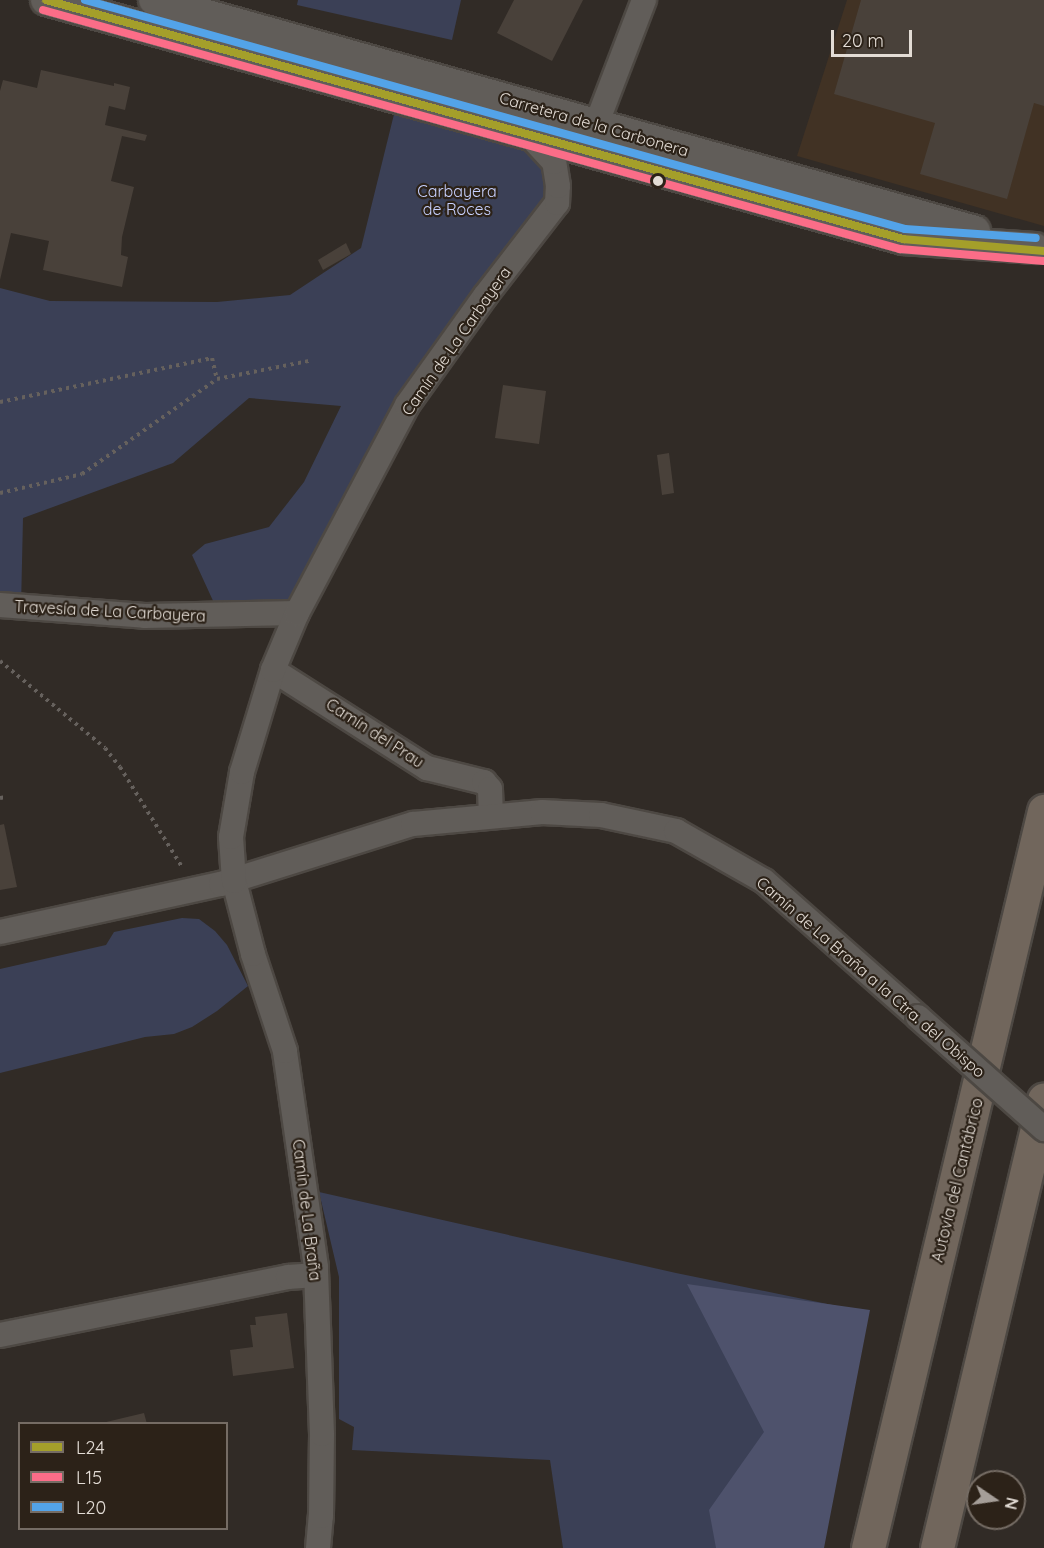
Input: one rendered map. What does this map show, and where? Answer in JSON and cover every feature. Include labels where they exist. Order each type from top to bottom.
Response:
[{"type":"highway","name":"Autovía del Cantábrico","points":[[868,1548],[1044,811]]},
{"type":"highway","points":[[937,1548],[1044,1100]]},
{"type":"street","name":"Carretera de la Carbonera","points":[[46,0],[903,239],[1040,250]]},
{"type":"street","name":"Carretera de la Carbonera","points":[[154,0],[1040,250]]},
{"type":"street","points":[[596,125],[645,0]]},
{"type":"street","name":"Camín de La Carbayera","points":[[273,670],[297,613],[407,405],[485,296],[557,202],[554,162],[529,135]]},
{"type":"street","name":"Travesía de La Carbayera","points":[[0,605],[145,616],[297,613]]},
{"type":"street","name":"Camín del Prau","points":[[273,670],[337,708],[427,768],[484,782],[490,789],[491,816]]},
{"type":"street","name":"Camín de La Braña","points":[[273,670],[242,772],[231,837],[234,881],[253,954],[285,1051],[316,1275],[322,1434],[321,1516],[318,1548]]},
{"type":"street","name":"Camín de La Braña a la Ctra. del Obispo","points":[[0,932],[234,881],[413,824],[542,812],[601,815],[676,831],[764,881],[1044,1129]]},
{"type":"street","points":[[0,1335],[288,1276],[316,1275]]},
{"type":"path","points":[[0,402],[212,358],[217,379]]},
{"type":"path","points":[[0,494],[82,474],[217,379],[309,361]]},
{"type":"path","points":[[0,661],[105,748],[120,767],[183,872]]},
{"type":"path","points":[[0,798],[6,797]]},
{"type":"shaded area","points":[[847,0],[1044,0],[1044,226],[797,156]]},
{"type":"shaded area","points":[[687,1284],[870,1310],[824,1548],[716,1548],[709,1510],[764,1432]]},
{"type":"green space","points":[[298,0],[461,0],[452,40],[297,5]]},
{"type":"green space","name":"Carbayera de Roces","points":[[398,98],[529,135],[558,186],[485,296],[297,613],[220,616],[192,555],[205,544],[269,527],[304,482],[341,406],[249,398],[173,463],[23,518],[21,607],[0,605],[0,288],[50,301],[217,302],[290,295],[361,248]]},
{"type":"green space","points":[[182,918],[199,919],[215,931],[227,945],[248,986],[217,1011],[192,1027],[174,1034],[145,1037],[0,1073],[0,969],[106,945],[114,932]]},
{"type":"green space","points":[[319,1192],[676,1273],[847,1308],[779,1548],[563,1548],[550,1460],[352,1450],[354,1427],[339,1419],[339,1277]]},
{"type":"building","points":[[514,0],[583,0],[552,61],[497,33]]},
{"type":"building","points":[[861,0],[1044,0],[1044,106],[1034,103],[1007,199],[920,174],[935,123],[834,94]]},
{"type":"building","points":[[41,70],[114,86],[114,83],[130,87],[125,110],[109,106],[105,125],[147,135],[145,141],[122,136],[111,181],[134,187],[122,237],[121,255],[128,257],[122,287],[43,270],[49,241],[11,233],[0,280],[0,91],[3,80],[37,88]]},
{"type":"building","points":[[346,243],[351,254],[323,270],[318,260]]},
{"type":"building","points":[[503,385],[546,391],[539,444],[495,438]]},
{"type":"building","points":[[669,453],[674,493],[662,495],[657,455]]},
{"type":"building","points":[[4,824],[17,887],[0,890],[0,825]]},
{"type":"building","points":[[287,1313],[294,1368],[233,1376],[230,1350],[253,1347],[250,1325],[256,1325],[255,1317]]},
{"type":"building","points":[[144,1413],[146,1422],[106,1422]]},
{"type":"transit line","name":"L24","points":[[46,0],[903,239],[1044,251]]},
{"type":"transit line","name":"L20","points":[[85,0],[905,229],[1036,238]]},
{"type":"transit line","name":"L15","points":[[43,10],[900,249],[1043,261]]}]
